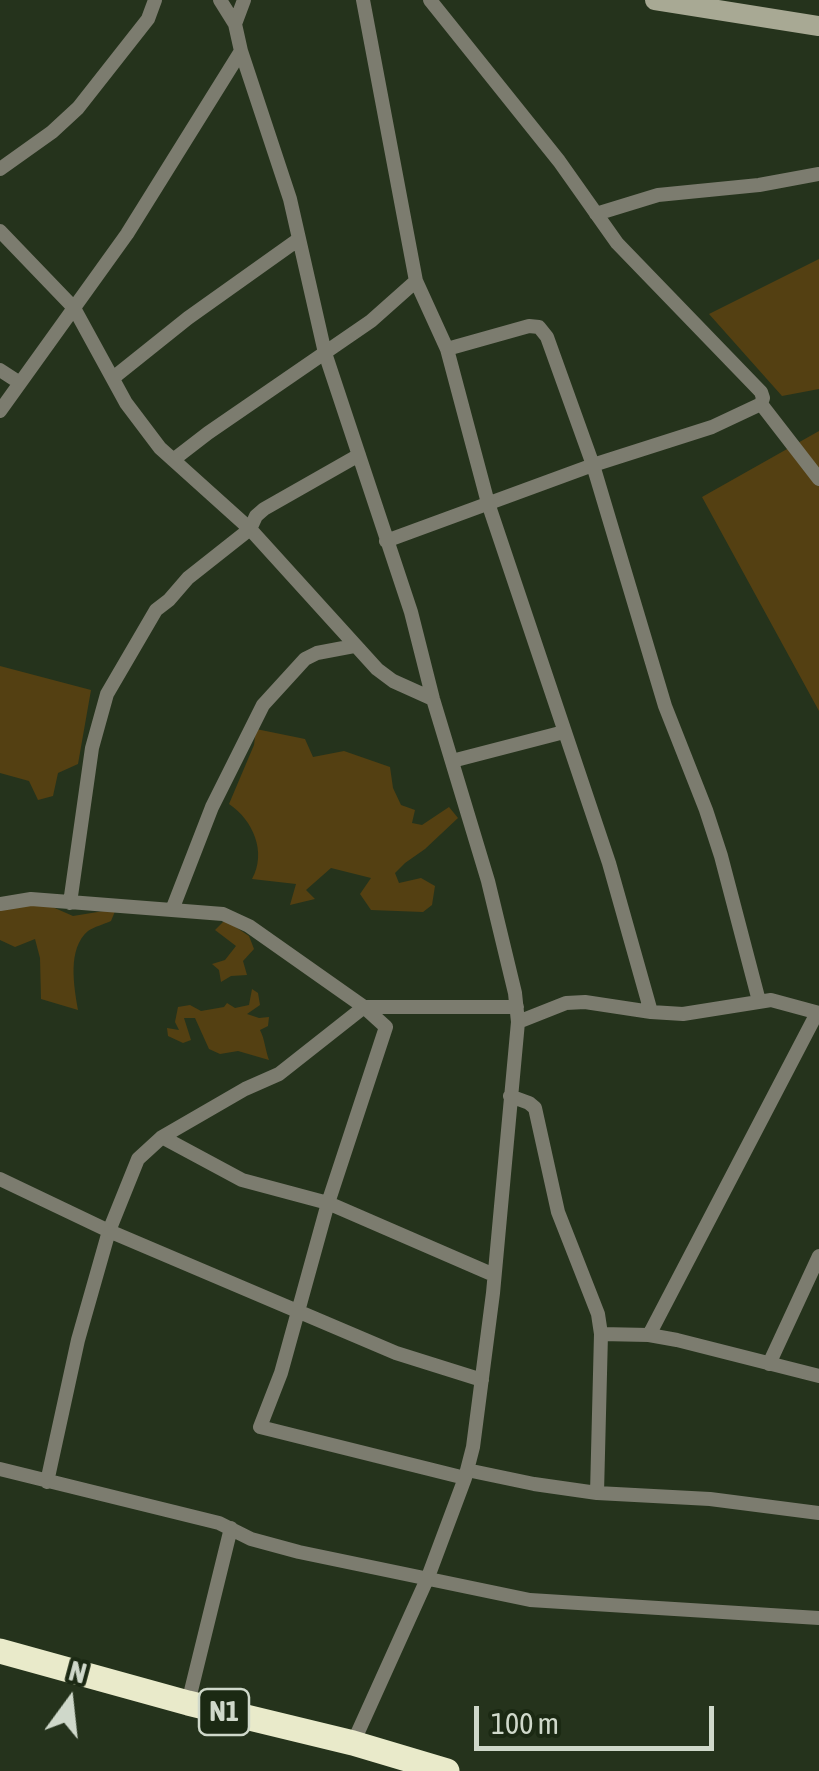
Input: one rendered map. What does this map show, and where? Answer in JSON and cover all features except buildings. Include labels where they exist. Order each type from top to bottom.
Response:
[{"type":"highway","name":"N1","points":[[0,1651],[447,1771]]},
{"type":"street","points":[[0,169],[78,108],[148,19],[155,0]]},
{"type":"street","points":[[220,0],[234,24],[290,198],[325,353],[411,612],[488,881],[518,1014],[474,1446],[428,1577],[353,1743]]},
{"type":"street","points":[[234,24],[244,0]]},
{"type":"street","points":[[363,0],[416,281],[447,349],[488,503],[609,864],[650,1012]]},
{"type":"street","points":[[386,541],[593,464],[712,427],[761,404],[763,398],[618,243],[560,161],[430,0]]},
{"type":"street","points":[[656,0],[819,26]]},
{"type":"street","points":[[0,411],[127,234],[241,51]]},
{"type":"street","points":[[596,214],[668,193],[760,185],[819,174]]},
{"type":"street","points":[[0,231],[74,308],[142,426],[173,460],[250,529],[377,669],[434,699]]},
{"type":"street","points":[[113,378],[188,318],[299,240]]},
{"type":"street","points":[[173,460],[370,321],[416,281]]},
{"type":"street","points":[[447,349],[530,326],[539,328],[547,337],[593,464],[664,706],[706,810],[759,1000]]},
{"type":"street","points":[[0,370],[20,383]]},
{"type":"street","points":[[761,404],[819,479]]},
{"type":"street","points":[[70,903],[92,748],[107,694],[156,610],[188,578],[250,529],[264,509],[359,455]]},
{"type":"street","points":[[172,910],[212,807],[263,704],[305,659],[354,646]]},
{"type":"street","points":[[452,761],[564,732]]},
{"type":"street","points":[[0,904],[31,899],[224,914],[249,926],[364,1007],[386,1027],[328,1204],[281,1373],[260,1427],[466,1474],[596,1492],[819,1513]]},
{"type":"street","points":[[47,1482],[78,1340],[109,1231],[138,1160],[162,1136],[278,1074],[364,1007],[518,1014],[584,1002],[683,1014],[759,1000],[787,1003],[818,1013],[649,1335]]},
{"type":"street","points":[[510,1096],[536,1108],[552,1192],[598,1314],[601,1334],[596,1492]]},
{"type":"street","points":[[162,1136],[242,1180],[328,1204],[494,1274]]},
{"type":"street","points":[[0,1178],[109,1231],[396,1354],[482,1380]]},
{"type":"street","points":[[769,1364],[819,1256]]},
{"type":"street","points":[[601,1334],[649,1335],[819,1376]]},
{"type":"street","points":[[0,1469],[232,1528],[251,1539],[299,1552],[546,1602],[819,1618]]},
{"type":"street","points":[[188,1703],[232,1528]]},
{"type":"shaded area","points":[[819,259],[819,389],[782,396],[709,314]]},
{"type":"shaded area","points":[[819,431],[819,711],[702,497]]},
{"type":"shaded area","points":[[0,666],[91,690],[78,764],[58,773],[53,796],[38,800],[29,781],[0,773]]},
{"type":"shaded area","points":[[256,729],[305,739],[313,757],[344,751],[390,767],[401,805],[415,810],[412,823],[422,825],[449,807],[458,818],[395,873],[399,883],[421,878],[435,886],[432,905],[423,912],[371,910],[360,894],[371,878],[331,868],[306,890],[315,899],[290,905],[296,884],[252,879],[258,858],[255,837],[245,819],[229,804],[254,745]]},
{"type":"shaded area","points":[[41,902],[73,916],[116,909],[111,921],[88,931],[77,948],[74,968],[78,1010],[41,999],[40,958],[35,939],[15,947],[0,940],[0,910]]},
{"type":"shaded area","points":[[225,920],[249,936],[254,949],[243,961],[247,975],[231,976],[221,982],[219,970],[212,964],[225,960],[236,946],[215,930]]},
{"type":"shaded area","points":[[252,989],[258,993],[260,1005],[247,1014],[269,1017],[268,1026],[260,1030],[269,1060],[238,1051],[220,1054],[209,1049],[195,1018],[184,1018],[191,1040],[183,1043],[168,1036],[167,1028],[179,1030],[175,1022],[178,1007],[190,1005],[201,1011],[227,1003],[235,1008],[249,1005]]}]
